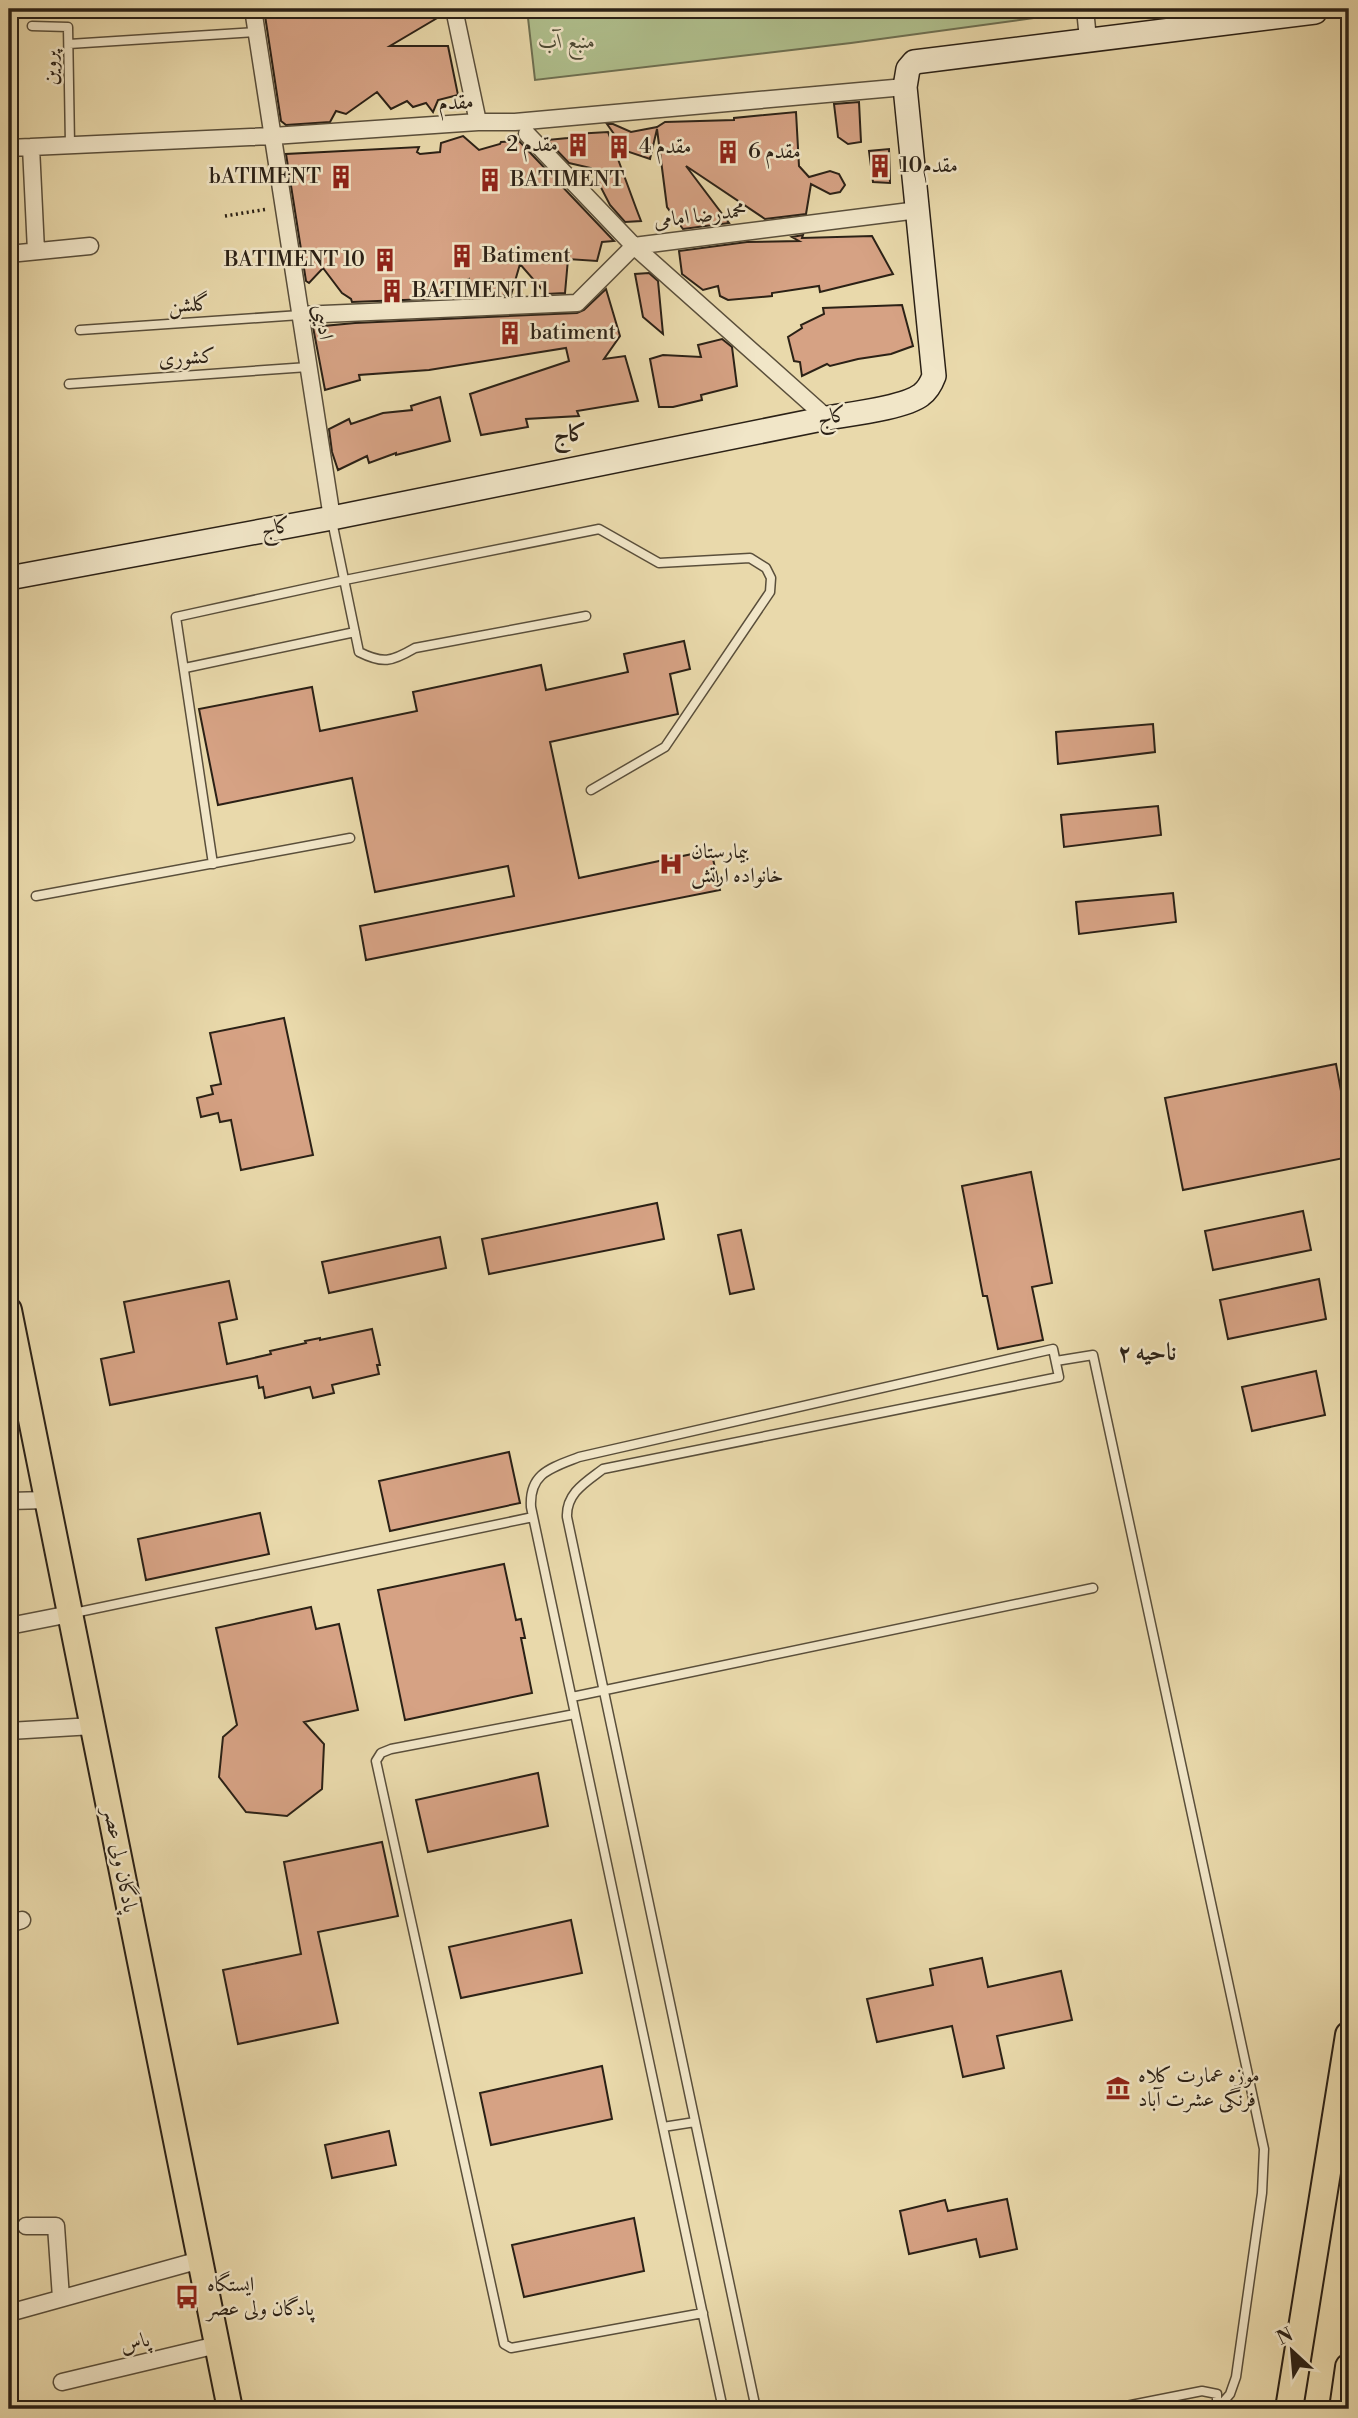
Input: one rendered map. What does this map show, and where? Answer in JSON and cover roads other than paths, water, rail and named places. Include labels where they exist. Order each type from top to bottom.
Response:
[{"type":"highway","points":[[1289,2409],[1349,2035]]},
{"type":"highway","points":[[1343,2409],[1349,2367]]},
{"type":"main road","points":[[905,87],[908,69],[914,62],[1088,38],[1315,12]]},
{"type":"main road","name":"کاج","points":[[9,578],[332,518],[906,402],[919,396],[929,387],[934,376],[905,87]]},
{"type":"main road","name":"پادگان ولی عصر","points":[[9,1310],[13,1348],[47,1500],[230,2409]]},
{"type":"street","name":"ادیبی","points":[[253,9],[332,518]]},
{"type":"street","points":[[454,9],[478,122]]},
{"type":"street","points":[[1085,9],[1088,38]]},
{"type":"street","name":"مقدم","points":[[9,148],[514,122],[905,87]]},
{"type":"street","points":[[527,134],[634,246],[827,418]]},
{"type":"street","points":[[31,147],[36,251]]},
{"type":"street","name":"محمدرضا امامی","points":[[300,315],[577,303],[634,246],[918,211]]},
{"type":"street","points":[[9,254],[90,246]]},
{"type":"street","points":[[9,1501],[47,1500]]},
{"type":"street","points":[[9,1626],[70,1614]]},
{"type":"street","points":[[9,1731],[93,1727]]},
{"type":"street","points":[[26,2226],[56,2226],[61,2298]]},
{"type":"street","points":[[9,2314],[200,2260]]},
{"type":"street","name":"پاس","points":[[62,2382],[217,2345]]},
{"type":"lane","name":"پروین","points":[[32,26],[68,27],[70,145]]},
{"type":"lane","points":[[69,44],[257,32]]},
{"type":"lane","name":"گلشن","points":[[80,330],[300,315]]},
{"type":"lane","name":"کشوری","points":[[69,384],[309,367]]},
{"type":"lane","points":[[332,518],[359,652],[377,661],[396,659],[415,648],[586,616]]},
{"type":"lane","points":[[213,864],[176,617],[599,528],[659,563],[750,558],[766,568],[771,578],[770,592],[664,747],[591,790]]},
{"type":"lane","points":[[185,668],[355,632]]},
{"type":"lane","points":[[36,897],[350,838]]},
{"type":"lane","points":[[723,2409],[530,1493],[539,1476],[554,1466],[579,1457],[1053,1349],[1059,1377],[603,1469],[573,1492],[566,1506],[756,2409]]},
{"type":"lane","points":[[1056,1361],[1093,1355],[1264,2149],[1262,2193],[1236,2376],[1230,2394],[1217,2409]]},
{"type":"lane","points":[[70,1614],[533,1517]]},
{"type":"lane","points":[[572,1697],[1093,1588]]},
{"type":"lane","points":[[575,1714],[391,1749],[381,1753],[376,1761],[504,2344],[510,2348],[703,2313]]},
{"type":"lane","points":[[663,2127],[695,2122]]},
{"type":"lane","points":[[1111,2409],[1202,2390],[1217,2394],[1217,2409]]},
{"type":"place","name":"مقدم 2","points":[[578,145]]},
{"type":"place","name":"4 مقدم","points":[[619,147]]},
{"type":"place","name":"6 مقدم","points":[[728,152]]},
{"type":"place","name":"10مقدم","points":[[880,166]]},
{"type":"place","name":"bATIMENT","points":[[341,177]]},
{"type":"place","name":"BATIMENT","points":[[490,180]]},
{"type":"place","name":"Batiment","points":[[462,256]]},
{"type":"place","name":"BATIMENT 10","points":[[385,260]]},
{"type":"place","name":"BATIMENT 11","points":[[392,291]]},
{"type":"place","name":"batiment","points":[[510,333]]},
{"type":"place","name":"بیمارستان خانواده ارتش","points":[[671,864]]},
{"type":"place","name":"موزه عمارت کلاه فرنگی عشرت آباد","points":[[1118,2088]]},
{"type":"place","name":"ایستگاه پادگان ولی عصر","points":[[187,2297]]},
{"type":"district","name":"کاج","points":[[570,434]]},
{"type":"district","name":"ناحیه ۲","points":[[1147,1353]]},
{"type":"park label","name":"منبع آب","points":[[567,42]]}]
